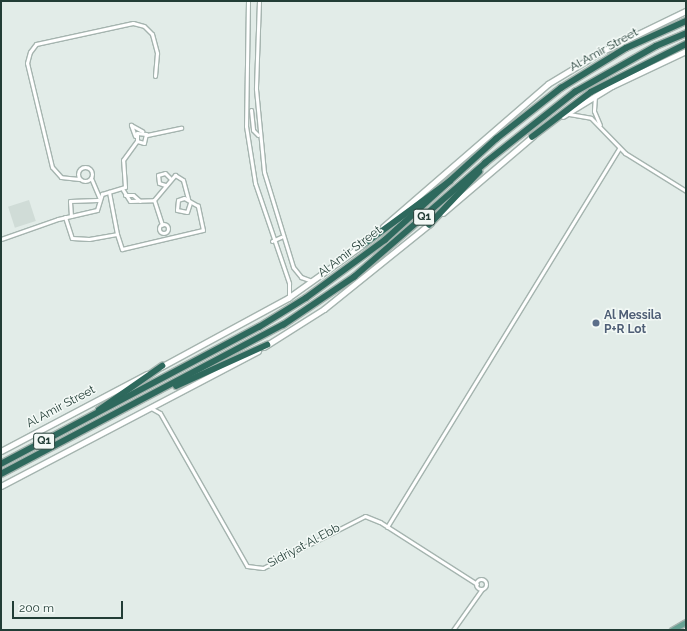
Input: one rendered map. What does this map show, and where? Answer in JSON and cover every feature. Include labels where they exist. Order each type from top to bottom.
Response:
[{"type":"highway","name":"Al Amir Street","points":[[1,464],[260,327],[306,298],[385,240],[454,180],[496,139],[561,88],[626,48],[686,21]]},
{"type":"highway","name":"Al Amir Street","points":[[1,474],[283,325],[320,301],[386,251],[484,163],[575,92],[656,46],[686,33]]},
{"type":"highway","points":[[532,137],[591,92],[652,59],[686,44]]},
{"type":"highway","points":[[429,225],[484,163]]},
{"type":"highway","points":[[363,245],[438,187],[454,180]]},
{"type":"highway","points":[[155,393],[267,345]]},
{"type":"highway","points":[[87,419],[162,366]]},
{"type":"main road","name":"Al Amir Street","points":[[1,451],[288,298],[316,280],[363,245],[548,84],[601,52],[686,11]]},
{"type":"main road","points":[[1,486],[267,345],[324,309],[429,225],[532,137],[595,95],[686,51]]},
{"type":"main road","points":[[672,630],[686,622]]},
{"type":"street","points":[[248,1],[245,111],[255,183],[272,241],[289,283],[288,298]]},
{"type":"street","points":[[259,1],[256,109],[258,135],[281,237],[296,273],[305,280],[316,280]]},
{"type":"street","points":[[91,178],[86,182],[79,179],[61,177],[52,167],[27,63],[30,52],[36,44],[133,23],[144,26],[152,34],[157,53],[155,76]]},
{"type":"street","points":[[595,95],[594,111],[601,126],[620,148],[686,191]]},
{"type":"street","points":[[245,111],[256,109]]},
{"type":"street","points":[[251,110],[253,130],[258,135]]},
{"type":"street","points":[[566,115],[582,114],[601,126]]},
{"type":"street","points":[[109,192],[117,234],[122,249],[203,230],[199,207],[190,203],[180,175],[170,178],[154,200],[140,202],[128,200],[125,195],[123,190],[125,181],[121,166],[136,141],[131,125],[147,135]]},
{"type":"street","points":[[147,135],[181,128]]},
{"type":"street","points":[[135,136],[142,131]]},
{"type":"street","points":[[136,141],[144,143],[147,135]]},
{"type":"street","points":[[387,526],[620,148]]},
{"type":"street","points":[[1,239],[65,217],[97,210],[98,199],[91,178],[91,170],[84,167],[79,171],[79,179]]},
{"type":"street","points":[[165,185],[159,183],[158,176],[165,172],[170,178]]},
{"type":"street","points":[[71,216],[70,201],[98,199],[109,192],[123,190]]},
{"type":"street","points":[[125,195],[134,195],[140,202]]},
{"type":"street","points":[[188,199],[178,200],[177,210],[187,212],[190,203]]},
{"type":"street","points":[[154,200],[162,225]]},
{"type":"street","points":[[65,217],[72,238],[89,239],[117,234]]},
{"type":"street","points":[[272,241],[279,241],[281,237]]},
{"type":"street","points":[[149,408],[160,413],[161,401]]},
{"type":"street","name":"Sidriyat Al Ebb","points":[[160,413],[240,558],[252,568],[263,568],[359,517],[370,517],[471,578],[477,585]]},
{"type":"street","name":"Sidriyat Al Ebb","points":[[471,578],[479,580]]},
{"type":"street","points":[[454,630],[475,595],[486,583],[479,580],[475,595]]},
{"type":"street","points":[[477,585],[482,589]]},
{"type":"shaded area","points":[[29,200],[36,221],[15,228],[8,207]]},
{"type":"place","name":"Al Messila P+R Lot","points":[[596,323]]}]
